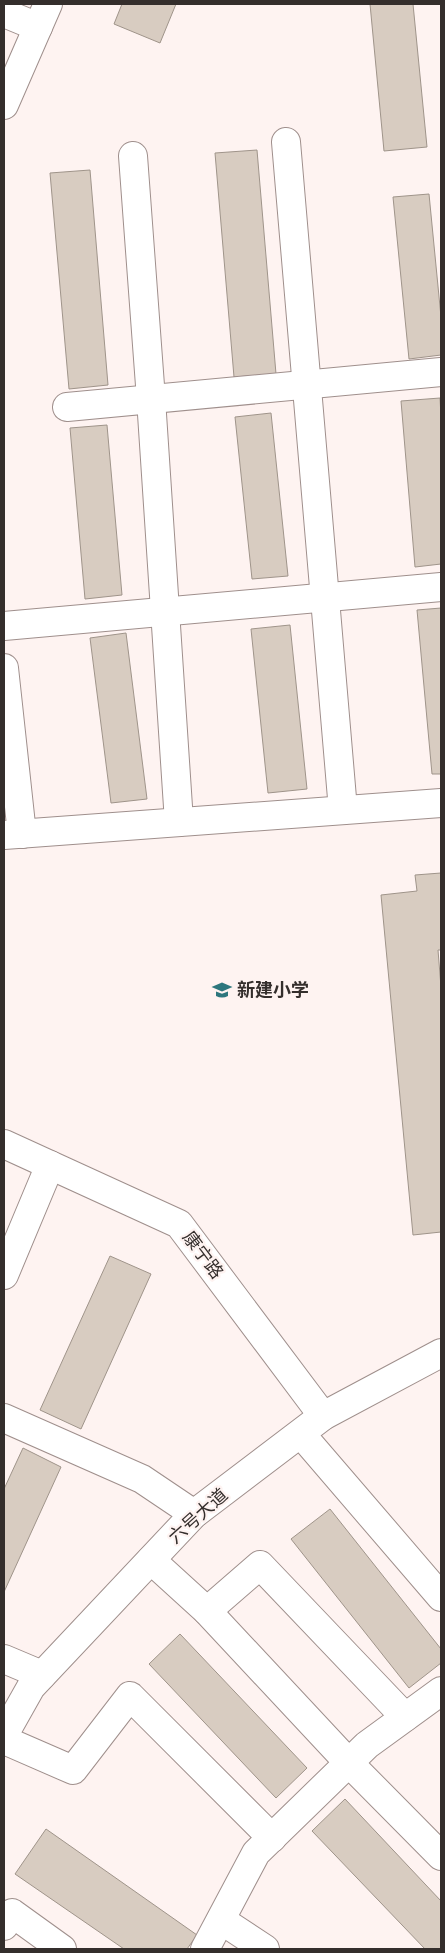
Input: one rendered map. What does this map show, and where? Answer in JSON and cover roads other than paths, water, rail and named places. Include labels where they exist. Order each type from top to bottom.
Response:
[{"type":"street","points":[[4,13],[43,15],[4,105]]},
{"type":"street","points":[[286,142],[343,810]]},
{"type":"street","points":[[133,156],[179,822]]},
{"type":"street","points":[[66,407],[441,372]]},
{"type":"street","points":[[4,626],[441,587]]},
{"type":"street","points":[[4,668],[13,834],[441,803]]},
{"type":"street","name":"康宁路","points":[[4,1144],[179,1224],[323,1416]]},
{"type":"street","points":[[4,1275],[50,1166]]},
{"type":"street","name":"六号大道","points":[[4,1735],[32,1687],[42,1675],[194,1514],[323,1416],[441,1353]]},
{"type":"street","points":[[4,1418],[142,1479],[194,1514]]},
{"type":"street","points":[[300,1434],[441,1597]]},
{"type":"street","points":[[151,1560],[207,1611],[349,1763],[441,1856]]},
{"type":"street","points":[[207,1611],[260,1565],[405,1717]]},
{"type":"street","points":[[4,1658],[42,1675]]},
{"type":"street","points":[[205,1949],[256,1853],[367,1745],[441,1691]]},
{"type":"street","points":[[4,1740],[73,1770],[130,1696],[272,1838]]},
{"type":"street","points":[[4,1926],[12,1914],[62,1949]]},
{"type":"street","points":[[221,1920],[265,1949]]},
{"type":"place","name":"新建小学","points":[[222,990]]}]
